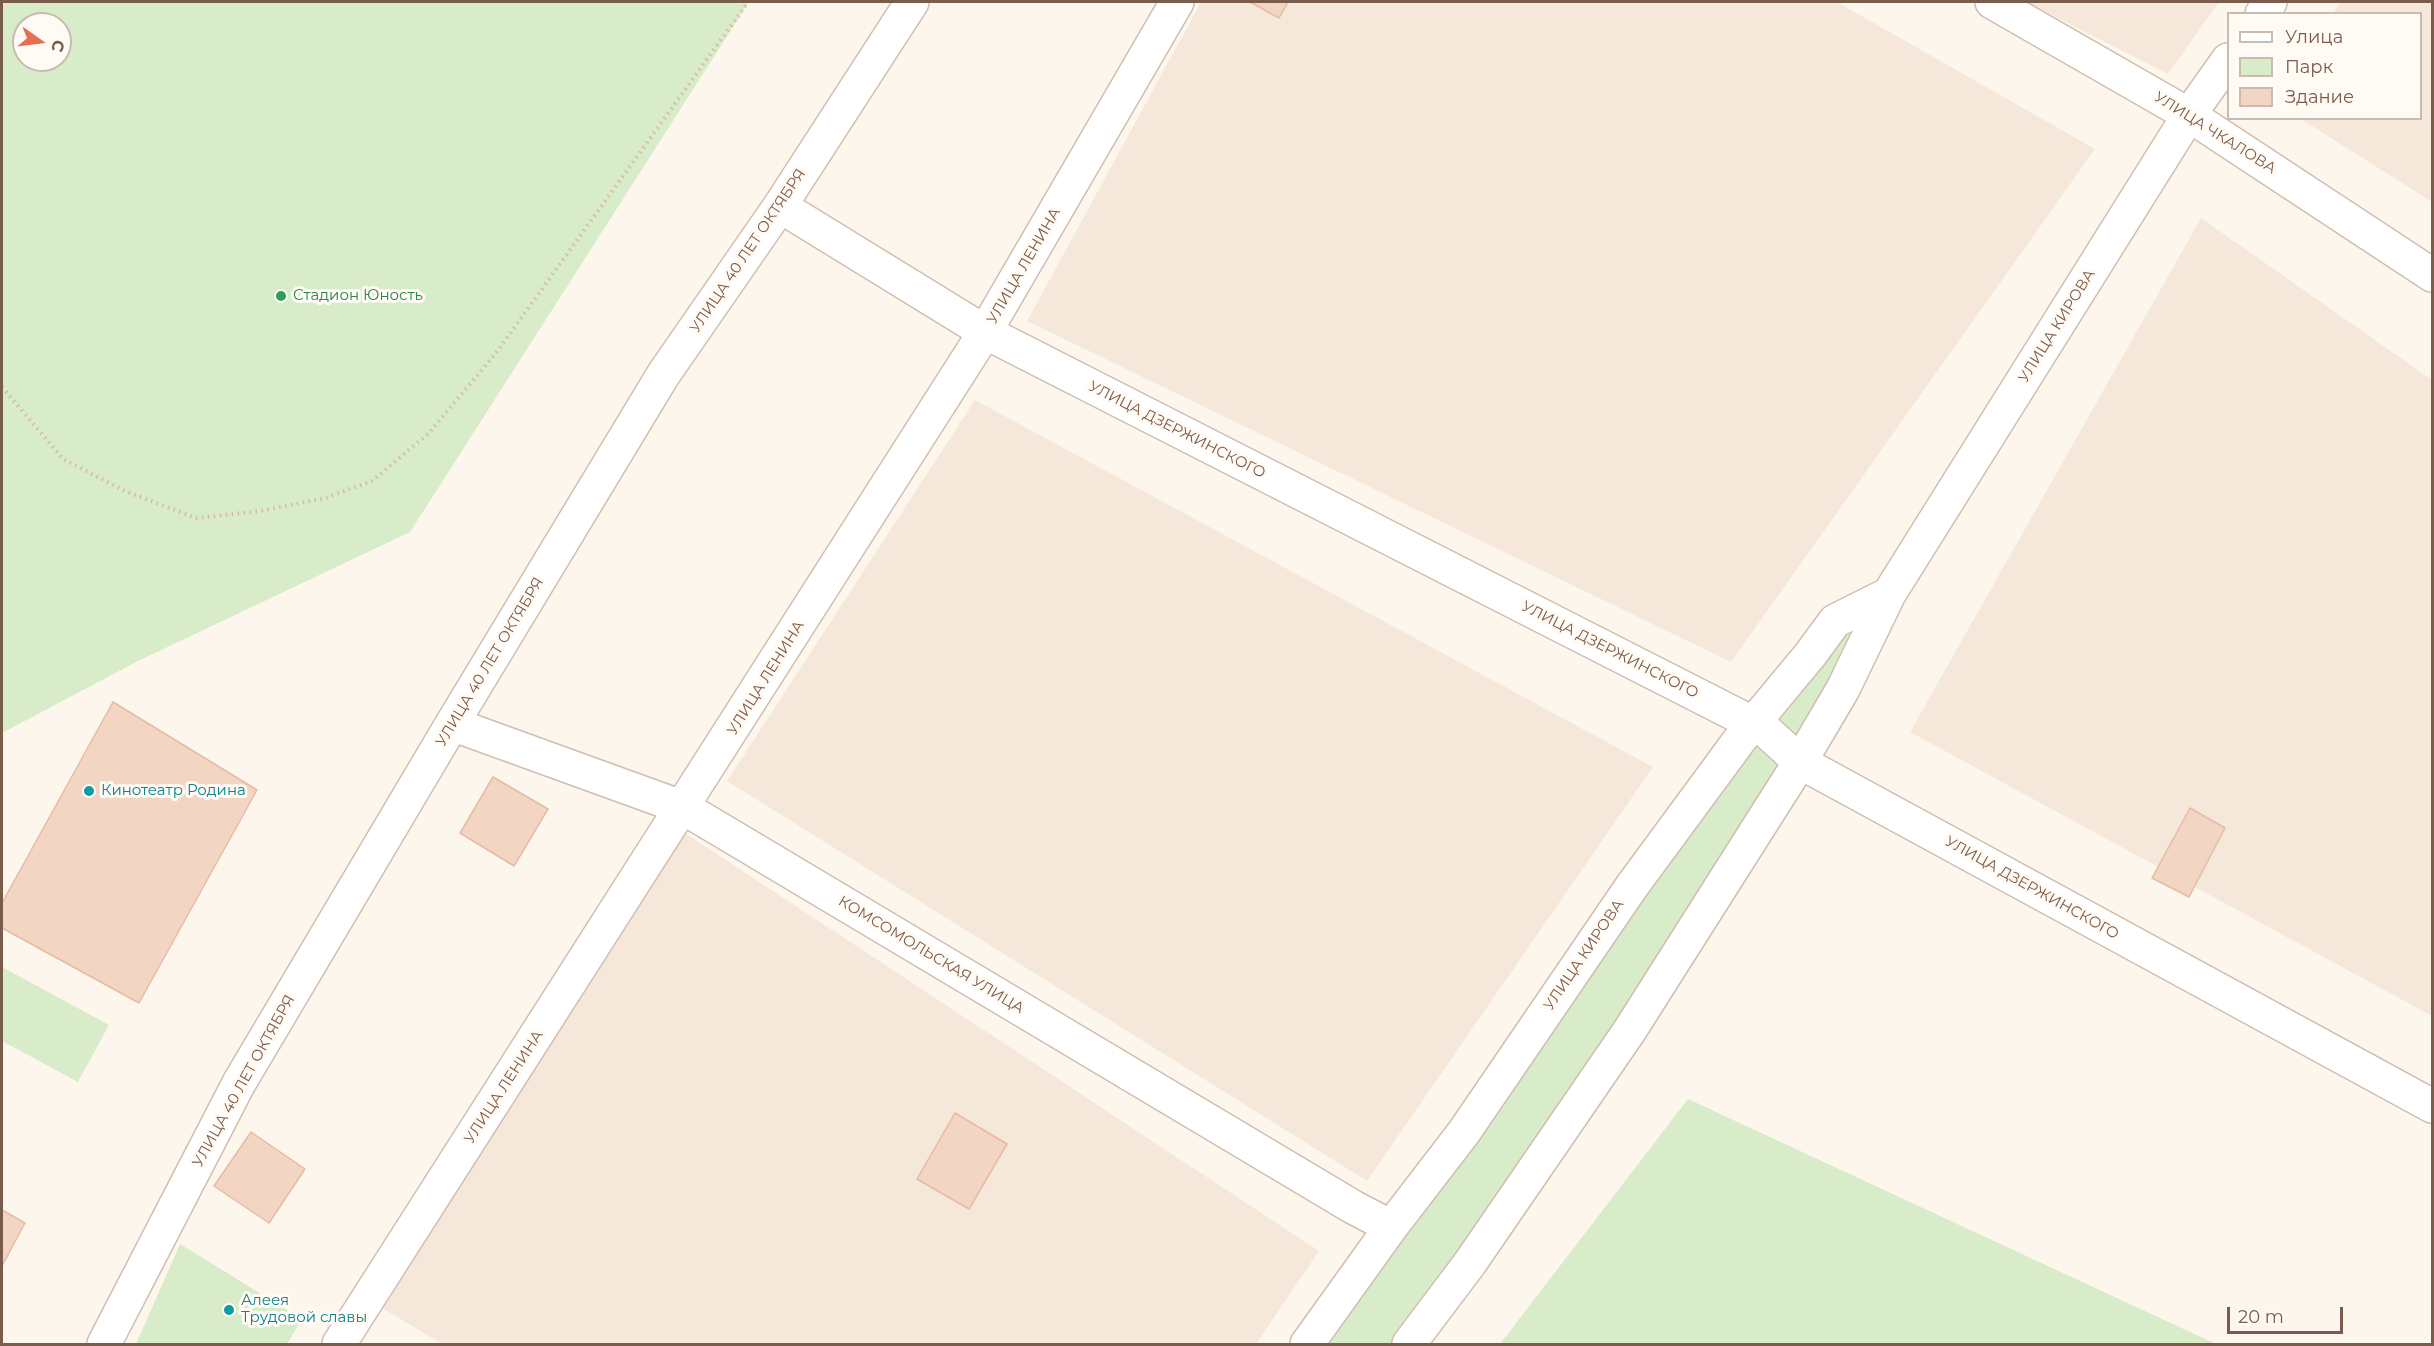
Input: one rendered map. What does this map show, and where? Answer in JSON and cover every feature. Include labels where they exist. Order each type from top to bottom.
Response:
[{"type":"street","name":"УЛИЦА 40 ЛЕТ ОКТЯБРЯ","points":[[104,1344],[239,1083],[452,724],[663,375],[780,206],[912,2]]},
{"type":"street","name":"УЛИЦА ЛЕНИНА","points":[[350,1341],[985,332],[1177,2]]},
{"type":"street","name":"УЛИЦА ЧКАЛОВА","points":[[1992,2],[2189,115],[2433,275]]},
{"type":"street","name":"УЛИЦА КИРОВА","points":[[1409,1344],[1470,1263],[1630,1030],[1800,762],[1843,689],[1889,594],[2189,115],[2227,63]]},
{"type":"street","name":"УЛИЦА ДЗЕРЖИНСКОГО","points":[[780,206],[985,332],[1754,723],[1764,729],[1800,762],[2433,1106]]},
{"type":"street","name":"УЛИЦА КИРОВА","points":[[1307,1344],[1391,1227],[1464,1132],[1632,886],[1754,723],[1835,621],[1889,594]]},
{"type":"street","name":"КОМСОМОЛЬСКАЯ УЛИЦА","points":[[452,724],[684,808],[1353,1207],[1391,1227]]},
{"type":"path","points":[[2,387],[63,459],[125,492],[196,518],[261,511],[326,498],[372,481],[429,433],[496,353],[748,2]]},
{"type":"shaded area","points":[[1201,2],[1837,2],[2095,149],[1731,662],[1027,321]]},
{"type":"shaded area","points":[[2026,2],[2219,2],[2168,74]]},
{"type":"shaded area","points":[[2342,2],[2432,2],[2432,202],[2303,120],[2422,120],[2422,12],[2334,12]]},
{"type":"shaded area","points":[[2201,218],[2432,380],[2432,1016],[1910,732]]},
{"type":"shaded area","points":[[975,400],[1653,767],[1367,1181],[727,781]]},
{"type":"shaded area","points":[[679,829],[1319,1251],[1256,1344],[442,1344],[379,1306]]},
{"type":"green space","name":"Стадион Юность","points":[[2,2],[749,2],[410,532],[138,661],[2,733]]},
{"type":"green space","points":[[1864,623],[1650,980],[1393,1344],[1314,1344],[1645,881],[1845,625]]},
{"type":"green space","points":[[2,967],[109,1025],[78,1082],[2,1041]]},
{"type":"green space","points":[[1688,1099],[2216,1344],[1500,1344]]},
{"type":"green space","points":[[180,1244],[302,1319],[287,1344],[136,1344]]},
{"type":"building","points":[[1250,2],[1288,2],[1279,18]]},
{"type":"building","points":[[113,702],[257,790],[139,1003],[2,928],[2,903]]},
{"type":"building","points":[[493,777],[548,809],[514,866],[460,833]]},
{"type":"building","points":[[2190,808],[2225,828],[2189,897],[2152,878]]},
{"type":"building","points":[[955,1113],[1007,1144],[969,1209],[917,1179]]},
{"type":"building","points":[[251,1132],[305,1169],[269,1223],[214,1186]]},
{"type":"building","points":[[2,1210],[25,1223],[2,1266]]},
{"type":"place","name":"Стадион Юность","points":[[281,296]]},
{"type":"place","name":"Кинотеатр Родина","points":[[89,791]]},
{"type":"place","name":"Алеея Трудовой славы","points":[[229,1310]]}]
